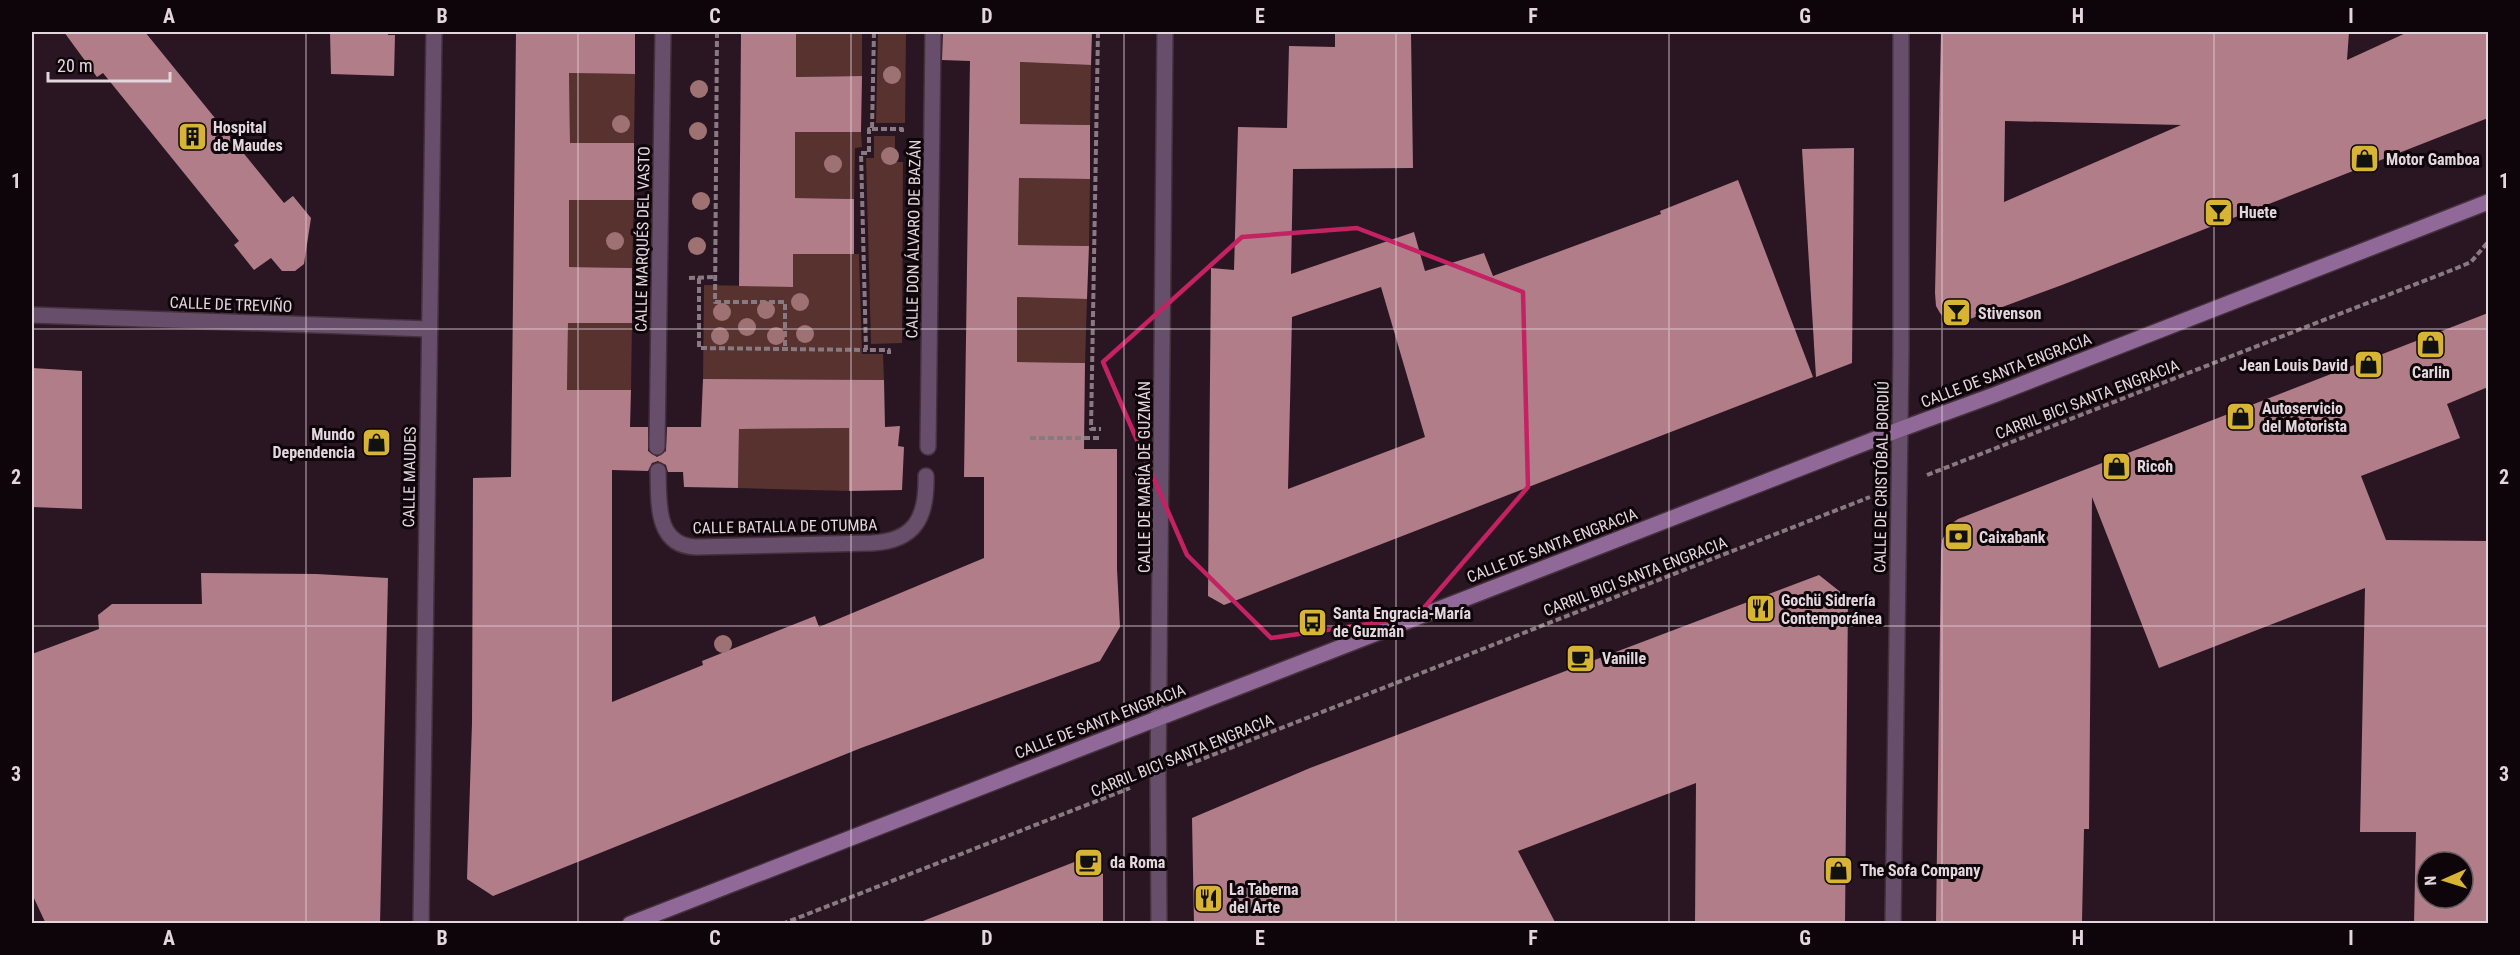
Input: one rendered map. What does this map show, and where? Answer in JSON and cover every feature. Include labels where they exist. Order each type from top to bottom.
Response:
[{"type":"main road","name":"CALLE DE SANTA ENGRACIA","points":[[630,924],[2488,202]]},
{"type":"street","name":"CALLE MAUDES","points":[[421,924],[434,32]]},
{"type":"street","name":"CALLE MARQUÉS DEL VASTO","points":[[657,447],[663,32]]},
{"type":"street","name":"CALLE DON ÁLVARO DE BAZÁN","points":[[928,447],[933,32]]},
{"type":"street","name":"CALLE DE MARÍA DE GUZMÁN","points":[[1159,924],[1158,776],[1166,32]]},
{"type":"street","name":"CALLE DE CRISTÓBAL BORDIÚ","points":[[1893,924],[1900,429],[1901,32]]},
{"type":"street","name":"CALLE DE TREVIÑO","points":[[32,315],[429,329]]},
{"type":"street","name":"CALLE BATALLA DE OTUMBA","points":[[658,471],[660,510],[668,535],[676,544],[696,547],[872,543],[896,539],[911,531],[921,516],[924,508],[926,476]]},
{"type":"path","points":[[717,32],[715,302],[785,302],[785,349]]},
{"type":"path","points":[[866,350],[861,153],[869,153],[869,129],[872,129],[874,32]]},
{"type":"path","points":[[1098,32],[1091,429],[1101,429]]},
{"type":"path","points":[[872,129],[902,129],[902,137]]},
{"type":"path","name":"CARRIL BICI SANTA ENGRACIA","points":[[782,924],[1094,804],[1158,776],[2457,268],[2471,261],[2488,242]]},
{"type":"path","points":[[680,278],[715,277]]},
{"type":"path","points":[[699,278],[699,348],[889,350],[889,354]]},
{"type":"path","points":[[1030,438],[1101,438]]},
{"type":"highlighted area","points":[[1357,228],[1523,292],[1528,487],[1416,617],[1271,638],[1187,555],[1103,362],[1242,237]]},
{"type":"shaded area","points":[[796,32],[862,32],[862,76],[796,77]]},
{"type":"shaded area","points":[[878,32],[906,32],[905,123],[876,123]]},
{"type":"shaded area","points":[[1020,62],[1091,65],[1090,125],[1020,124]]},
{"type":"shaded area","points":[[569,73],[635,74],[634,143],[570,143]]},
{"type":"shaded area","points":[[795,132],[861,132],[862,147],[855,148],[854,199],[795,198]]},
{"type":"shaded area","points":[[874,136],[895,136],[895,162],[903,162],[902,343],[871,344],[866,158],[874,158]]},
{"type":"shaded area","points":[[1019,178],[1090,179],[1089,246],[1018,245]]},
{"type":"shaded area","points":[[569,200],[634,200],[632,268],[569,267]]},
{"type":"shaded area","points":[[793,254],[859,254],[862,354],[883,354],[884,380],[703,379],[704,285],[792,287]]},
{"type":"shaded area","points":[[1017,297],[1087,299],[1085,363],[1017,362]]},
{"type":"shaded area","points":[[568,323],[632,323],[631,390],[567,390]]},
{"type":"shaded area","points":[[849,428],[849,491],[738,488],[739,429]]},
{"type":"building","name":"Hospital de Maudes","points":[[64,32],[145,32],[284,203],[293,196],[311,218],[304,264],[295,271],[282,271],[271,258],[254,270],[234,245],[239,241],[103,73],[97,77]]},
{"type":"building","points":[[330,32],[388,32],[388,35],[395,35],[394,76],[331,74]]},
{"type":"building","points":[[516,32],[635,32],[635,74],[569,73],[570,143],[634,143],[634,200],[569,200],[569,267],[632,268],[632,323],[568,323],[567,390],[631,390],[630,427],[648,427],[648,451],[657,457],[666,451],[667,427],[701,427],[703,379],[884,380],[885,427],[900,426],[898,446],[904,447],[902,490],[849,491],[849,428],[739,429],[738,488],[684,487],[683,472],[668,472],[666,465],[658,461],[652,463],[648,471],[612,470],[612,702],[703,665],[702,661],[815,616],[819,627],[984,558],[984,477],[964,477],[970,61],[942,60],[943,32],[1092,32],[1091,65],[1020,62],[1020,124],[1090,125],[1090,179],[1019,178],[1018,245],[1089,246],[1087,299],[1017,297],[1017,362],[1085,363],[1084,449],[1117,449],[1117,569],[1120,627],[1100,661],[861,748],[493,896],[467,879],[472,723],[473,478],[511,477]]},
{"type":"building","points":[[741,32],[796,32],[796,77],[862,76],[861,132],[795,132],[795,198],[854,199],[854,254],[793,254],[793,287],[739,286]]},
{"type":"building","points":[[1335,32],[1411,34],[1413,168],[1293,169],[1291,274],[1414,232],[1425,271],[1484,253],[1493,276],[1661,214],[1660,211],[1738,180],[1813,377],[1224,605],[1208,596],[1211,268],[1234,270],[1238,127],[1287,128],[1289,46],[1335,47]],"holes":[[[1381,287],[1425,437],[1288,489],[1292,317]]]},
{"type":"building","points":[[1941,32],[2349,32],[2347,60],[2408,32],[2488,32],[2488,118],[1970,319],[1953,322],[1944,318],[1936,306]],"holes":[[[2005,121],[2181,125],[2004,202]]]},
{"type":"building","points":[[1854,148],[1852,363],[1816,377],[1802,149]]},
{"type":"building","points":[[2488,313],[2488,387],[2447,404],[2460,438],[2361,476],[2386,540],[2488,541],[2488,924],[2414,924],[2415,878],[2415,910],[2475,910],[2475,850],[2416,850],[2416,832],[2360,832],[2365,588],[2159,668],[2092,497],[2089,829],[2084,829],[2082,921],[1936,924],[1941,550],[1942,540],[1951,524],[1958,519]]},
{"type":"building","points":[[32,368],[82,371],[82,509],[32,507]]},
{"type":"building","points":[[201,573],[316,574],[388,578],[380,924],[46,924],[32,894],[32,654],[99,629],[98,615],[112,604],[202,604]]},
{"type":"building","points":[[1819,575],[1848,598],[1845,924],[1695,924],[1696,783],[1518,851],[1556,924],[1194,924],[1192,818],[1310,768]]},
{"type":"building","points":[[1082,859],[1103,874],[1103,924],[923,924],[923,921]]},
{"type":"place","name":"Hospital de Maudes","points":[[192,136]]},
{"type":"place","name":"Motor Gamboa","points":[[2365,159]]},
{"type":"place","name":"Huete","points":[[2218,212]]},
{"type":"place","name":"Stivenson","points":[[1957,313]]},
{"type":"place","name":"Carlin","points":[[2431,344]]},
{"type":"place","name":"Jean Louis David","points":[[2369,365]]},
{"type":"place","name":"Autoservicio del Motorista","points":[[2241,417]]},
{"type":"place","name":"Mundo Dependencia","points":[[376,443]]},
{"type":"place","name":"Ricoh","points":[[2116,466]]},
{"type":"place","name":"Caixabank","points":[[1958,537]]},
{"type":"place","name":"Gochü Sidrería Contemporánea","points":[[1760,609]]},
{"type":"place","name":"Santa Engracia-María de Guzmán","points":[[1312,622]]},
{"type":"place","name":"Vanille","points":[[1581,658]]},
{"type":"place","name":"da Roma","points":[[1089,862]]},
{"type":"place","name":"The Sofa Company","points":[[1839,870]]},
{"type":"place","name":"La Taberna del Arte","points":[[1208,898]]}]
